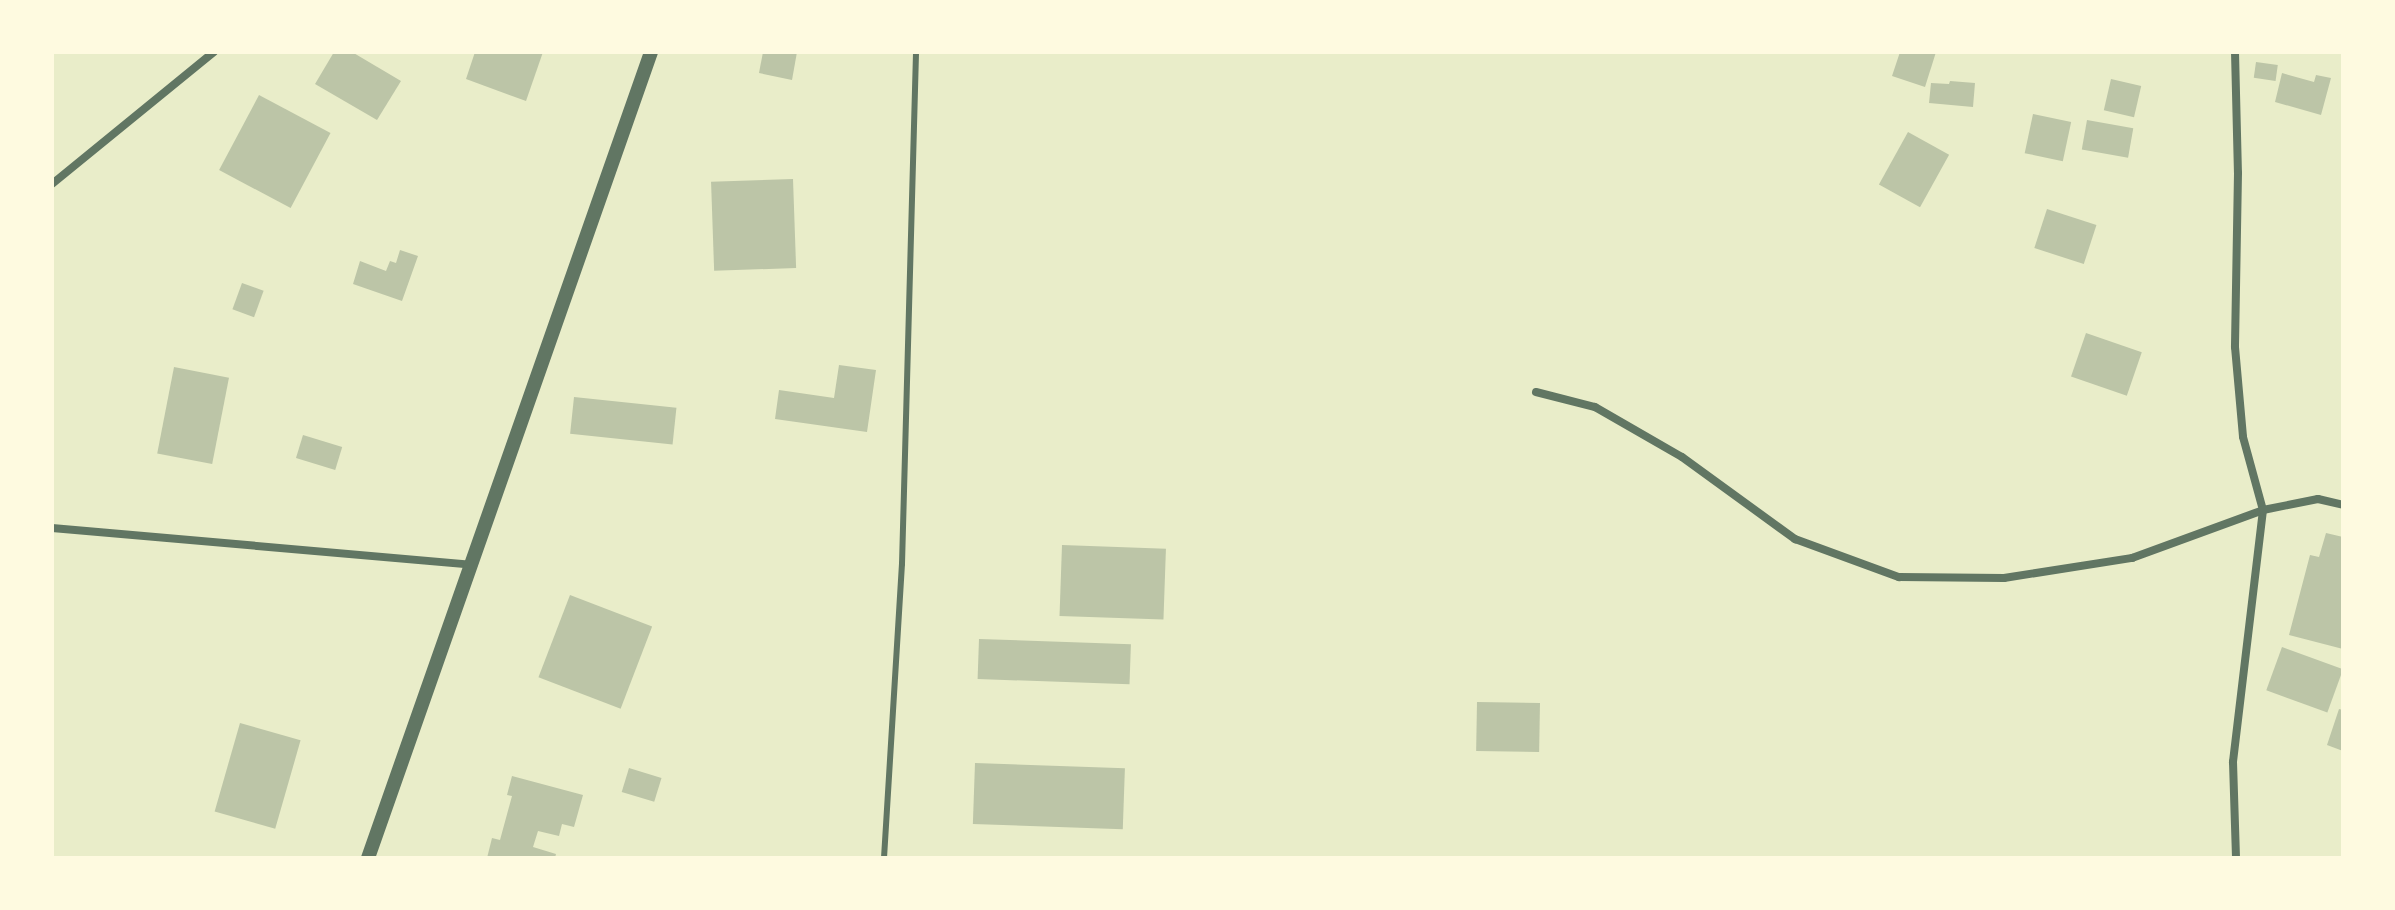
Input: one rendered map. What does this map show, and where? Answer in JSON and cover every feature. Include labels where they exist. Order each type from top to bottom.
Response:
[{"type":"street","points":[[52,184],[214,52]]},
{"type":"street","points":[[368,858],[651,52]]},
{"type":"street","points":[[2235,52],[2238,173],[2235,347],[2243,437],[2263,510],[2233,762],[2236,858]]},
{"type":"street","points":[[1536,392],[1595,407],[1682,457],[1795,539],[1899,577],[2004,578],[2132,558],[2263,510],[2318,499],[2343,505]]},
{"type":"street","points":[[52,528],[473,565]]},
{"type":"lane","points":[[884,858],[902,564],[916,52]]},
{"type":"building","points":[[334,52],[352,52],[401,81],[377,120],[315,84]]},
{"type":"building","points":[[475,52],[543,52],[526,101],[466,79]]},
{"type":"building","points":[[763,52],[797,52],[792,80],[759,73]]},
{"type":"building","points":[[1900,52],[1936,52],[1925,87],[1892,76]]},
{"type":"building","points":[[2256,62],[2278,65],[2276,81],[2254,78]]},
{"type":"building","points":[[2282,73],[2314,82],[2316,75],[2331,78],[2321,115],[2275,102]]},
{"type":"building","points":[[2111,79],[2141,86],[2134,117],[2104,110]]},
{"type":"building","points":[[1950,81],[1975,83],[1973,107],[1929,103],[1931,83],[1949,84]]},
{"type":"building","points":[[259,95],[331,133],[291,208],[219,170]]},
{"type":"building","points":[[2033,114],[2071,122],[2063,161],[2025,153]]},
{"type":"building","points":[[2087,120],[2133,128],[2128,158],[2082,150]]},
{"type":"building","points":[[1908,132],[1949,155],[1920,207],[1879,184]]},
{"type":"building","points":[[793,179],[796,268],[714,271],[711,182]]},
{"type":"building","points":[[2047,209],[2096,225],[2084,264],[2034,248]]},
{"type":"building","points":[[400,250],[418,256],[402,301],[353,284],[360,261],[386,271],[390,261],[396,263]]},
{"type":"building","points":[[242,283],[264,291],[254,317],[232,309]]},
{"type":"building","points":[[2086,333],[2142,352],[2127,396],[2071,376]]},
{"type":"building","points":[[839,365],[876,370],[867,432],[775,419],[779,390],[834,398]]},
{"type":"building","points":[[174,367],[229,378],[212,464],[157,453]]},
{"type":"building","points":[[574,397],[676,408],[673,445],[570,434]]},
{"type":"building","points":[[303,435],[342,447],[335,470],[296,458]]},
{"type":"building","points":[[2326,533],[2343,537],[2343,649],[2289,635],[2310,555],[2319,557]]},
{"type":"building","points":[[1062,545],[1166,549],[1163,620],[1060,616]]},
{"type":"building","points":[[570,595],[652,627],[621,709],[538,677]]},
{"type":"building","points":[[979,639],[1131,644],[1130,684],[978,679]]},
{"type":"building","points":[[2282,647],[2343,669],[2327,712],[2266,690]]},
{"type":"building","points":[[1477,702],[1540,703],[1539,752],[1476,751]]},
{"type":"building","points":[[2339,709],[2343,710],[2343,751],[2327,745]]},
{"type":"building","points":[[240,723],[301,740],[275,829],[215,811]]},
{"type":"building","points":[[975,763],[1125,768],[1123,829],[973,824]]},
{"type":"building","points":[[629,768],[662,778],[654,802],[622,792]]},
{"type":"building","points":[[512,776],[583,795],[574,827],[562,824],[559,836],[538,831],[533,847],[556,854],[555,858],[487,858],[492,838],[500,840],[512,796],[507,795]]}]
